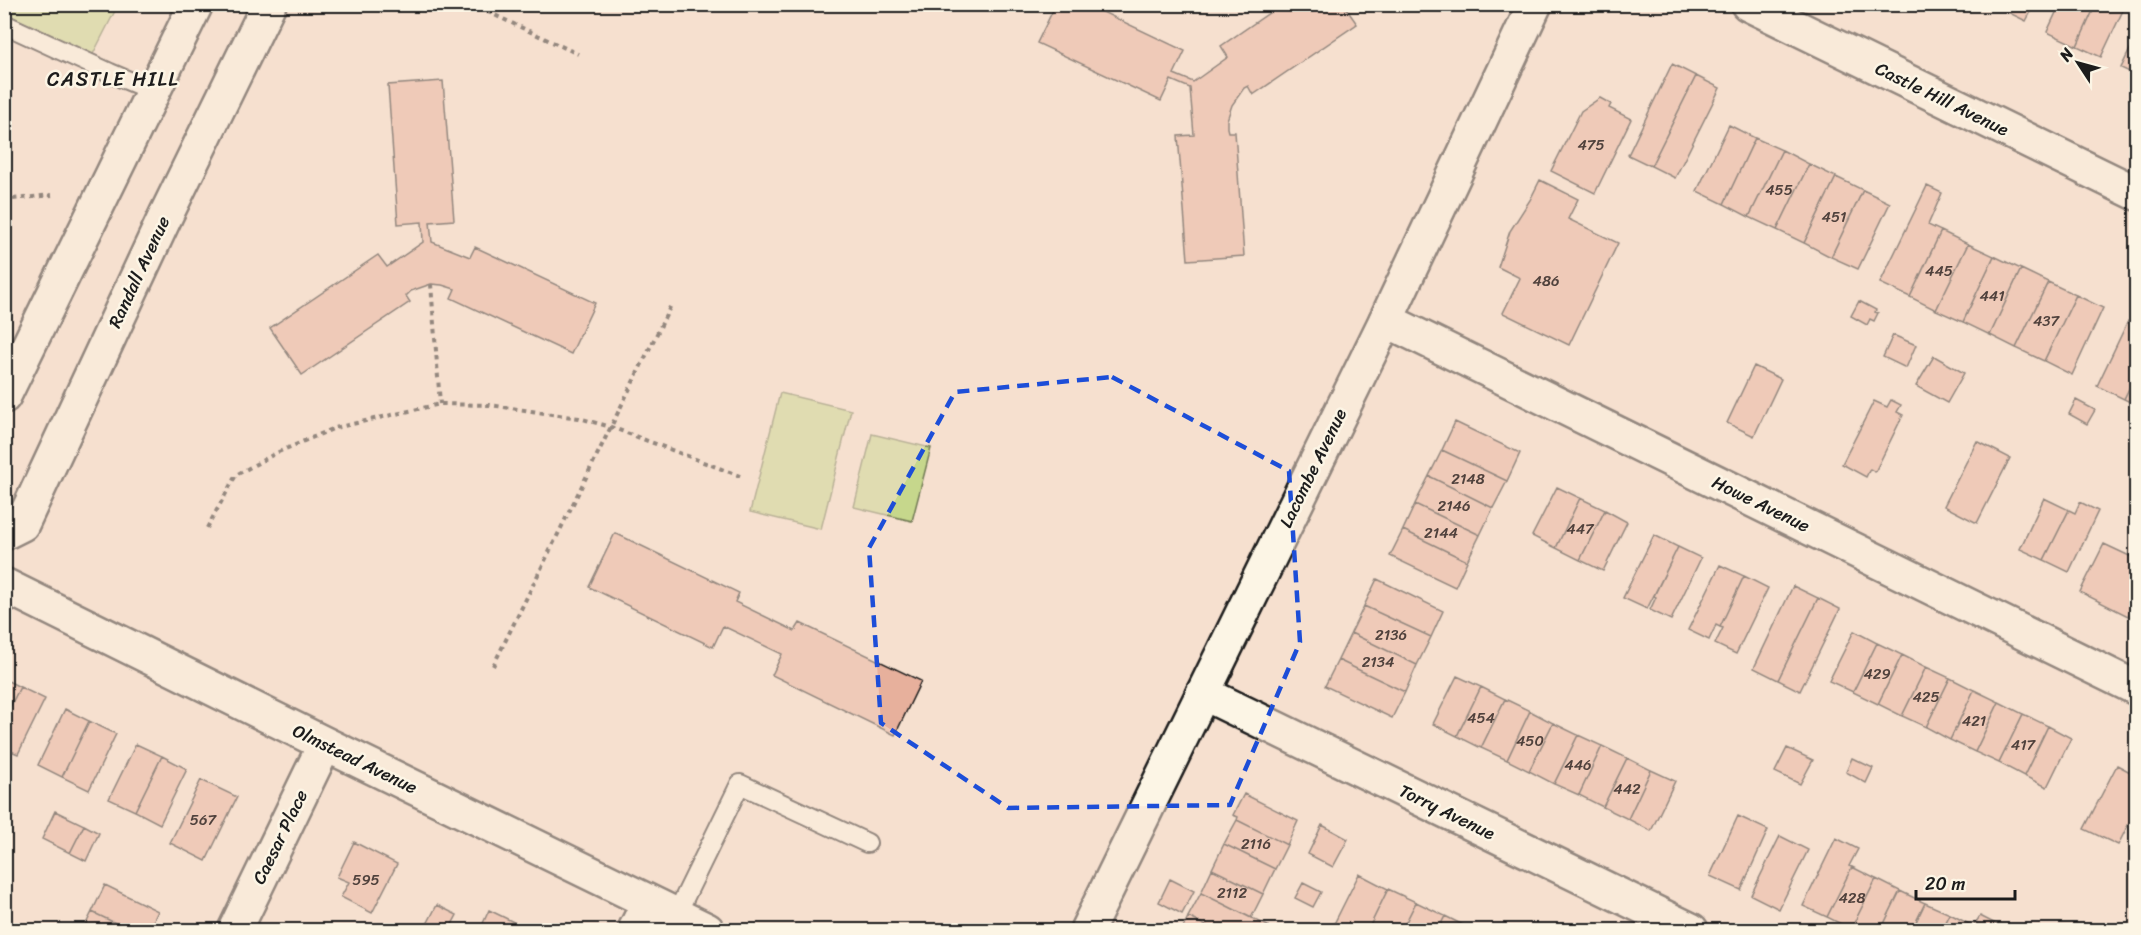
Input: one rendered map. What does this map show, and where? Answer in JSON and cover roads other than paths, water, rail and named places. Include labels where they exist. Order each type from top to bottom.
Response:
[{"type":"street","points":[[4,396],[196,4]]},
{"type":"street","name":"Randall Avenue","points":[[4,533],[22,524],[166,215],[269,4]]},
{"type":"street","name":"Lacombe Avenue","points":[[1087,930],[1386,320],[1535,4]]},
{"type":"street","name":"Castle Hill Avenue","points":[[1748,4],[2136,194]]},
{"type":"street","name":"Howe Avenue","points":[[1386,320],[2136,688]]},
{"type":"street","name":"Olmstead Avenue","points":[[4,585],[325,744],[653,916],[707,930]]},
{"type":"street","name":"Torry Avenue","points":[[1203,693],[1691,930]]},
{"type":"street","name":"Caesar Place","points":[[235,930],[325,744]]},
{"type":"lane","points":[[4,24],[153,91]]},
{"type":"lane","points":[[653,916],[740,784],[867,843]]},
{"type":"district","name":"CASTLE HILL","points":[[113,79]]}]
